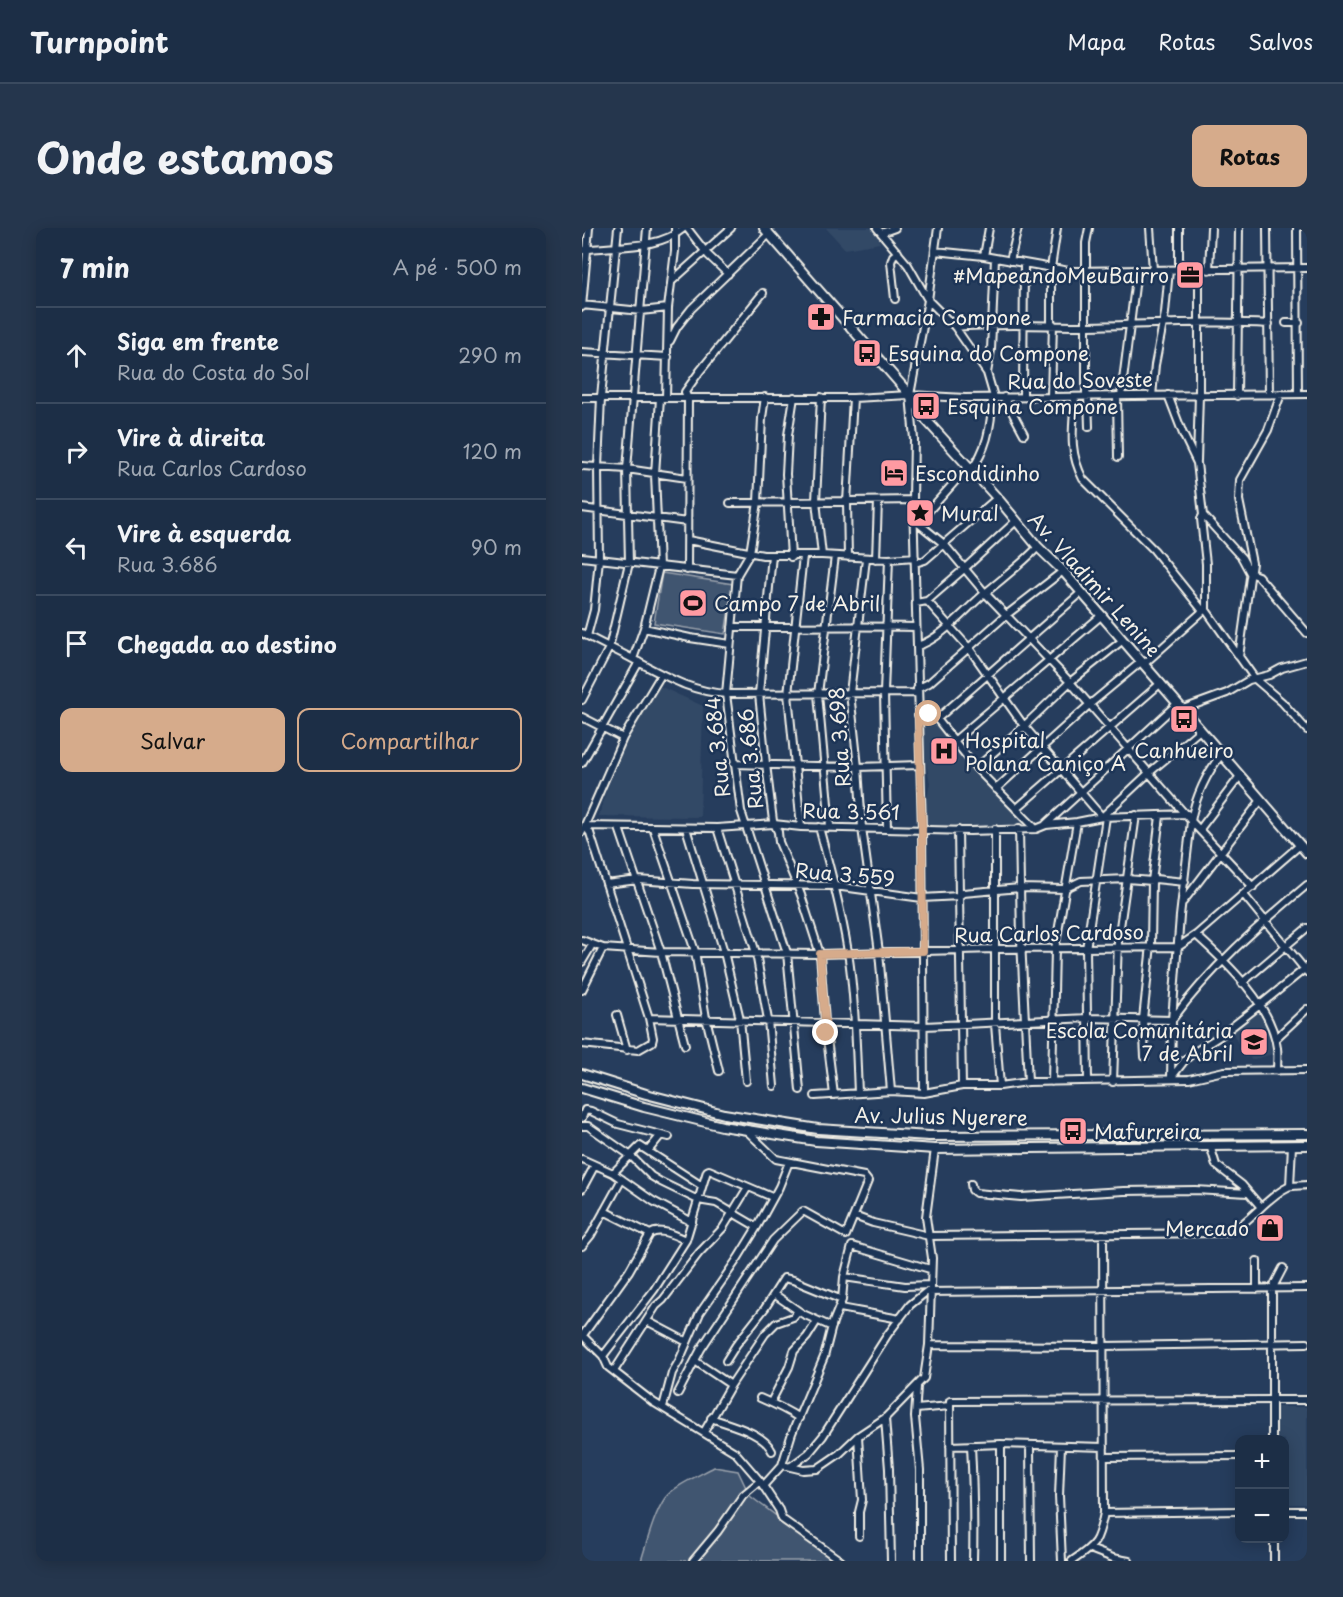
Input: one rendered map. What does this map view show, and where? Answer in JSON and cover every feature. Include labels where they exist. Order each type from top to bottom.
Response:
[{"type":"main road","name":"Av. Vladimir Lenine","points":[[766,231],[910,395],[927,421],[1038,547],[1082,592],[1307,854]]},
{"type":"main road","name":"Av. Julius Nyerere","points":[[582,1074],[646,1094],[752,1120],[818,1129],[929,1136],[1307,1134]]},
{"type":"main road","name":"Av. Julius Nyerere","points":[[582,1088],[644,1107],[746,1130],[816,1142],[935,1149],[1307,1145]]},
{"type":"main road","points":[[1196,1134],[1196,1145]]},
{"type":"street","points":[[589,228],[584,250],[582,306],[640,311],[669,308]]},
{"type":"street","points":[[618,228],[601,397],[598,467],[599,559],[594,610],[584,635],[696,690],[726,694],[917,691],[1005,616],[1063,571]]},
{"type":"street","points":[[582,700],[609,648],[629,563],[627,469],[647,228]]},
{"type":"street","points":[[582,763],[636,660],[658,567],[655,474],[668,357],[675,228]]},
{"type":"street","points":[[584,250],[646,243],[674,237],[686,228],[728,274]]},
{"type":"street","points":[[672,282],[732,228]]},
{"type":"street","points":[[879,231],[895,228]]},
{"type":"street","points":[[924,1093],[925,1026],[917,691],[916,522],[913,500],[914,439],[910,395],[928,300],[938,228]]},
{"type":"street","points":[[984,256],[988,228]]},
{"type":"street","points":[[1010,261],[1018,228]]},
{"type":"street","points":[[1051,396],[1051,268],[1058,228]]},
{"type":"street","points":[[1089,228],[1086,243],[1089,427]]},
{"type":"street","points":[[1150,228],[1153,270]]},
{"type":"street","points":[[1179,228],[1179,270]]},
{"type":"street","points":[[1209,270],[1211,228]]},
{"type":"street","points":[[1238,396],[1239,228]]},
{"type":"street","points":[[1267,228],[1269,394]]},
{"type":"street","points":[[1297,228],[1298,394]]},
{"type":"street","points":[[668,345],[691,309],[728,274],[766,231]]},
{"type":"street","points":[[879,231],[908,266],[928,300],[955,327],[987,373],[993,397],[986,444],[969,469],[916,522]]},
{"type":"street","points":[[935,251],[1086,271],[1307,268]]},
{"type":"street","points":[[895,299],[892,259],[898,252]]},
{"type":"street","points":[[987,373],[993,323],[995,258]]},
{"type":"street","points":[[1023,396],[1024,263]]},
{"type":"street","points":[[1118,457],[1119,396],[1137,270]]},
{"type":"street","points":[[1152,396],[1169,270]]},
{"type":"street","points":[[1199,270],[1197,463],[1203,515],[1242,558],[1250,573],[1258,576],[1307,633]]},
{"type":"street","points":[[687,570],[688,399],[685,392],[763,292]]},
{"type":"street","points":[[955,327],[993,323],[1086,326],[1269,324]]},
{"type":"street","points":[[1286,323],[1299,323]]},
{"type":"street","points":[[582,352],[668,357]]},
{"type":"street","points":[[1239,657],[1252,563],[1239,500],[1240,480],[1268,430],[1281,394]]},
{"type":"street","name":"Rua do Soveste","points":[[582,398],[853,398],[910,395],[965,398],[1307,394]]},
{"type":"street","points":[[1168,395],[1186,443],[1197,463]]},
{"type":"street","name":"Rua 3.684","points":[[765,397],[758,502],[750,553],[736,575],[726,694],[734,764],[745,826],[787,953],[800,1090]]},
{"type":"street","points":[[791,557],[786,474],[788,435],[794,397]]},
{"type":"street","points":[[821,397],[816,501],[822,555]]},
{"type":"street","points":[[1004,397],[1024,434]]},
{"type":"street","points":[[1075,397],[1072,446],[1077,468],[1083,479],[1154,550],[1205,610],[1256,679],[1282,702],[1307,730]]},
{"type":"street","points":[[848,557],[847,501],[853,398]]},
{"type":"street","points":[[582,466],[627,469],[687,478]]},
{"type":"street","points":[[688,540],[750,553],[791,557],[822,555],[867,559],[925,560],[997,498]]},
{"type":"street","points":[[730,503],[913,500]]},
{"type":"street","points":[[876,559],[878,501]]},
{"type":"street","points":[[582,508],[687,522]]},
{"type":"street","points":[[996,789],[1089,705],[1205,610],[1206,564],[1200,519],[1203,515]]},
{"type":"street","points":[[916,603],[927,601],[1016,521]]},
{"type":"street","points":[[916,522],[944,544],[984,593],[1070,682],[1191,821],[1253,887]]},
{"type":"street","points":[[917,646],[926,643],[949,625],[984,593],[1020,566],[1038,547]]},
{"type":"street","name":"Rua 3.686","points":[[772,555],[759,694],[766,764],[774,824],[779,842],[820,954],[834,1095]]},
{"type":"street","points":[[801,827],[788,694],[803,556]]},
{"type":"street","points":[[830,826],[818,694],[835,556]]},
{"type":"street","points":[[582,557],[736,575]]},
{"type":"street","name":"Rua 3.698","points":[[867,559],[850,693],[862,828],[879,952],[891,1091]]},
{"type":"street","points":[[887,829],[884,693],[889,560]]},
{"type":"street","points":[[937,720],[1082,592]]},
{"type":"street","points":[[927,601],[969,648],[1003,698],[1042,748],[1080,793],[1104,817]]},
{"type":"street","points":[[954,741],[1102,615]]},
{"type":"street","points":[[732,627],[826,628],[857,625],[916,627]]},
{"type":"street","points":[[644,628],[730,644]]},
{"type":"street","points":[[976,768],[1070,682],[1123,640]]},
{"type":"street","points":[[1046,825],[1180,706],[1227,693],[1249,680],[1307,661]]},
{"type":"street","points":[[582,1044],[638,1050],[652,1042],[654,1038],[590,832],[584,829],[623,738],[662,675]]},
{"type":"street","points":[[1016,809],[1161,683]]},
{"type":"street","points":[[918,715],[929,714],[937,720],[976,768],[1036,829]]},
{"type":"street","points":[[582,717],[623,738]]},
{"type":"street","points":[[1088,1080],[1086,949],[1104,817],[1150,772],[1200,730]]},
{"type":"street","points":[[1171,1079],[1172,1020],[1185,864],[1191,821],[1212,766],[1221,754]]},
{"type":"street","points":[[734,764],[858,767],[919,765]]},
{"type":"street","points":[[1200,829],[1240,776]]},
{"type":"street","points":[[1182,903],[1261,800]]},
{"type":"street","name":"Rua 3.561","points":[[584,829],[717,828],[774,824],[801,827],[887,829],[1036,829],[1046,825],[1104,817],[1187,814]]},
{"type":"street","points":[[1113,1082],[1117,949],[1136,815]]},
{"type":"street","points":[[1145,1056],[1143,1019],[1151,949],[1152,881],[1160,816]]},
{"type":"street","points":[[1052,1082],[1055,949],[1077,822]]},
{"type":"street","points":[[819,827],[835,886],[848,953],[855,1023],[858,1093]]},
{"type":"street","points":[[619,828],[661,952],[685,1045]]},
{"type":"street","points":[[653,828],[695,951],[706,1018],[719,1071]]},
{"type":"street","points":[[686,828],[724,952],[740,1019],[746,1081]]},
{"type":"street","points":[[717,828],[756,953],[768,1020],[774,1086]]},
{"type":"street","points":[[1018,828],[1028,1082]]},
{"type":"street","points":[[958,830],[962,1086]]},
{"type":"street","points":[[995,830],[995,1024],[1000,1086]]},
{"type":"street","name":"Rua Carlos Cardoso","points":[[582,940],[603,948],[628,951],[820,954],[1178,947],[1244,895],[1300,845]]},
{"type":"street","name":"Rua 3.559","points":[[606,884],[638,880],[702,885],[835,886],[922,898],[959,896],[963,892],[1020,888],[1065,889],[1082,881],[1127,879],[1152,881],[1155,879],[1185,882]]},
{"type":"street","points":[[1172,1020],[1192,992],[1265,920],[1307,885]]},
{"type":"street","points":[[1171,1079],[1193,1053],[1220,1036],[1306,969],[1244,895]]},
{"type":"street","points":[[1242,983],[1307,928]]},
{"type":"street","points":[[1196,935],[1224,961],[1260,1005],[1275,1039],[1276,1071]]},
{"type":"street","points":[[582,962],[592,945]]},
{"type":"street","points":[[582,990],[603,948]]},
{"type":"street","points":[[1275,1039],[1307,1009]]},
{"type":"street","points":[[617,1015],[627,1050]]},
{"type":"street","points":[[649,1018],[925,1026],[1088,1018],[1172,1020]]},
{"type":"street","points":[[815,1096],[891,1091],[924,1093],[962,1086],[1000,1086],[1028,1082],[1189,1079],[1224,1071],[1307,1070]]},
{"type":"street","points":[[582,1118],[585,1110],[591,1111],[618,1124],[669,1137]]},
{"type":"street","points":[[582,1126],[588,1126],[631,1156],[651,1176],[674,1190],[698,1200],[716,1203],[757,1227]]},
{"type":"street","points":[[678,1393],[695,1361],[773,1240],[799,1214],[807,1212],[845,1235],[848,1234],[868,1181],[866,1177],[776,1158],[746,1130]]},
{"type":"street","points":[[648,1151],[661,1135]]},
{"type":"street","points":[[1210,1145],[1216,1165],[1242,1185],[1260,1206]]},
{"type":"street","points":[[1290,1186],[1292,1145]]},
{"type":"street","points":[[613,1173],[640,1146],[702,1186]]},
{"type":"street","points":[[782,1465],[803,1470],[817,1470],[858,1436],[885,1418],[924,1378],[929,1345],[932,1251],[926,1217],[935,1149]]},
{"type":"street","points":[[582,1159],[613,1173],[652,1201],[692,1222]]},
{"type":"street","points":[[663,1407],[672,1373],[700,1313],[757,1227],[789,1162]]},
{"type":"street","points":[[582,1189],[595,1165]]},
{"type":"street","points":[[603,1356],[662,1277],[686,1240],[707,1171],[772,1197]]},
{"type":"street","points":[[582,1246],[622,1179]]},
{"type":"street","points":[[971,1184],[973,1192],[976,1193],[1021,1197],[1124,1191],[1195,1190],[1248,1193]]},
{"type":"street","points":[[854,1216],[929,1236],[1229,1232],[1241,1225],[1260,1206],[1290,1186],[1307,1185]]},
{"type":"street","points":[[614,1371],[673,1285],[734,1213],[748,1187]]},
{"type":"street","points":[[604,1211],[650,1234]]},
{"type":"street","points":[[686,1240],[660,1231],[650,1234],[629,1271],[583,1335],[603,1356],[609,1367],[653,1402],[735,1452],[762,1483],[780,1511],[782,1519],[841,1561]]},
{"type":"street","points":[[1072,1561],[1090,1550],[1101,1529],[1104,1513],[1103,1234]]},
{"type":"street","points":[[693,1561],[718,1531],[743,1495],[762,1483],[782,1465],[824,1357],[840,1308],[844,1277],[854,1245],[930,1269]]},
{"type":"street","points":[[1257,1261],[1257,1289]]},
{"type":"street","points":[[1272,1435],[1272,1289],[1283,1268]]},
{"type":"street","points":[[662,1277],[673,1285]]},
{"type":"street","points":[[844,1277],[930,1288],[1103,1291],[1307,1288]]},
{"type":"street","points":[[726,1361],[785,1278],[842,1300]]},
{"type":"street","points":[[790,1467],[809,1453],[823,1436],[888,1334],[915,1300],[930,1288]]},
{"type":"street","points":[[774,1294],[798,1311],[832,1327]]},
{"type":"street","points":[[840,1308],[900,1319]]},
{"type":"street","points":[[704,1432],[731,1385],[765,1334],[776,1323],[793,1317],[798,1311]]},
{"type":"street","points":[[647,1321],[687,1342]]},
{"type":"street","points":[[771,1402],[789,1367],[794,1351],[817,1321]]},
{"type":"street","points":[[929,1345],[1103,1346],[1307,1343]]},
{"type":"street","points":[[695,1361],[731,1385]]},
{"type":"street","points":[[917,1387],[920,1561]]},
{"type":"street","points":[[760,1398],[799,1418]]},
{"type":"street","points":[[916,1409],[950,1403],[1307,1400]]},
{"type":"street","points":[[950,1403],[951,1561]]},
{"type":"street","points":[[711,1418],[760,1437],[769,1444],[772,1451]]},
{"type":"street","points":[[885,1418],[889,1469],[891,1561]]},
{"type":"street","points":[[858,1436],[862,1500],[859,1512],[859,1536]]},
{"type":"street","points":[[950,1446],[1001,1444],[1104,1447]]},
{"type":"street","points":[[1001,1444],[1001,1561]]},
{"type":"street","points":[[971,1445],[974,1506],[973,1561]]},
{"type":"street","points":[[1030,1445],[1031,1561]]},
{"type":"street","points":[[1061,1446],[1059,1496],[1062,1561]]},
{"type":"street","points":[[1104,1457],[1235,1456]]},
{"type":"street","points":[[1104,1513],[1235,1511]]},
{"type":"street","points":[[1289,1511],[1307,1511]]},
{"type":"street","points":[[1274,1543],[1274,1561]]},
{"type":"street","points":[[1090,1550],[1129,1561]]},
{"type":"shaded area","points":[[826,228],[875,228],[880,243],[845,249]]},
{"type":"shaded area","name":"Campo 7 de Abril","points":[[662,573],[733,584],[725,634],[654,623]]},
{"type":"shaded area","points":[[657,685],[703,706],[700,817],[599,816],[627,739]]},
{"type":"shaded area","name":"Hospital Polana Caniço A","points":[[917,715],[930,715],[1036,828],[921,829],[930,783]]},
{"type":"shaded area","name":"Escola Comunitária 7 de Abril","points":[[1260,1008],[1273,1054],[1251,1060],[1250,1057],[1245,1058],[1231,1029]]},
{"type":"shaded area","points":[[1277,1407],[1307,1407],[1307,1504],[1289,1504],[1289,1435],[1277,1435]]},
{"type":"shaded area","points":[[714,1467],[738,1471],[750,1496],[836,1561],[641,1561],[654,1520],[665,1498],[681,1485]]},
{"type":"place","name":"#MapeandoMeuBairro","points":[[1190,275]]},
{"type":"place","name":"Farmacia Compone","points":[[821,317]]},
{"type":"place","name":"Esquina do Compone","points":[[867,353]]},
{"type":"place","name":"Esquina Compone","points":[[926,406]]},
{"type":"place","name":"Escondidinho","points":[[894,473]]},
{"type":"place","name":"Mural","points":[[920,513]]},
{"type":"place","name":"Campo 7 de Abril","points":[[693,603]]},
{"type":"place","name":"Canhueiro","points":[[1184,719]]},
{"type":"place","name":"Hospital Polana Caniço A","points":[[944,751]]},
{"type":"place","name":"Escola Comunitária 7 de Abril","points":[[1254,1042]]},
{"type":"place","name":"Mafurreira","points":[[1073,1131]]},
{"type":"place","name":"Mercado","points":[[1270,1228]]},
{"type":"route","points":[[826,1033],[820,954],[923,951],[918,715],[929,714]]}]
